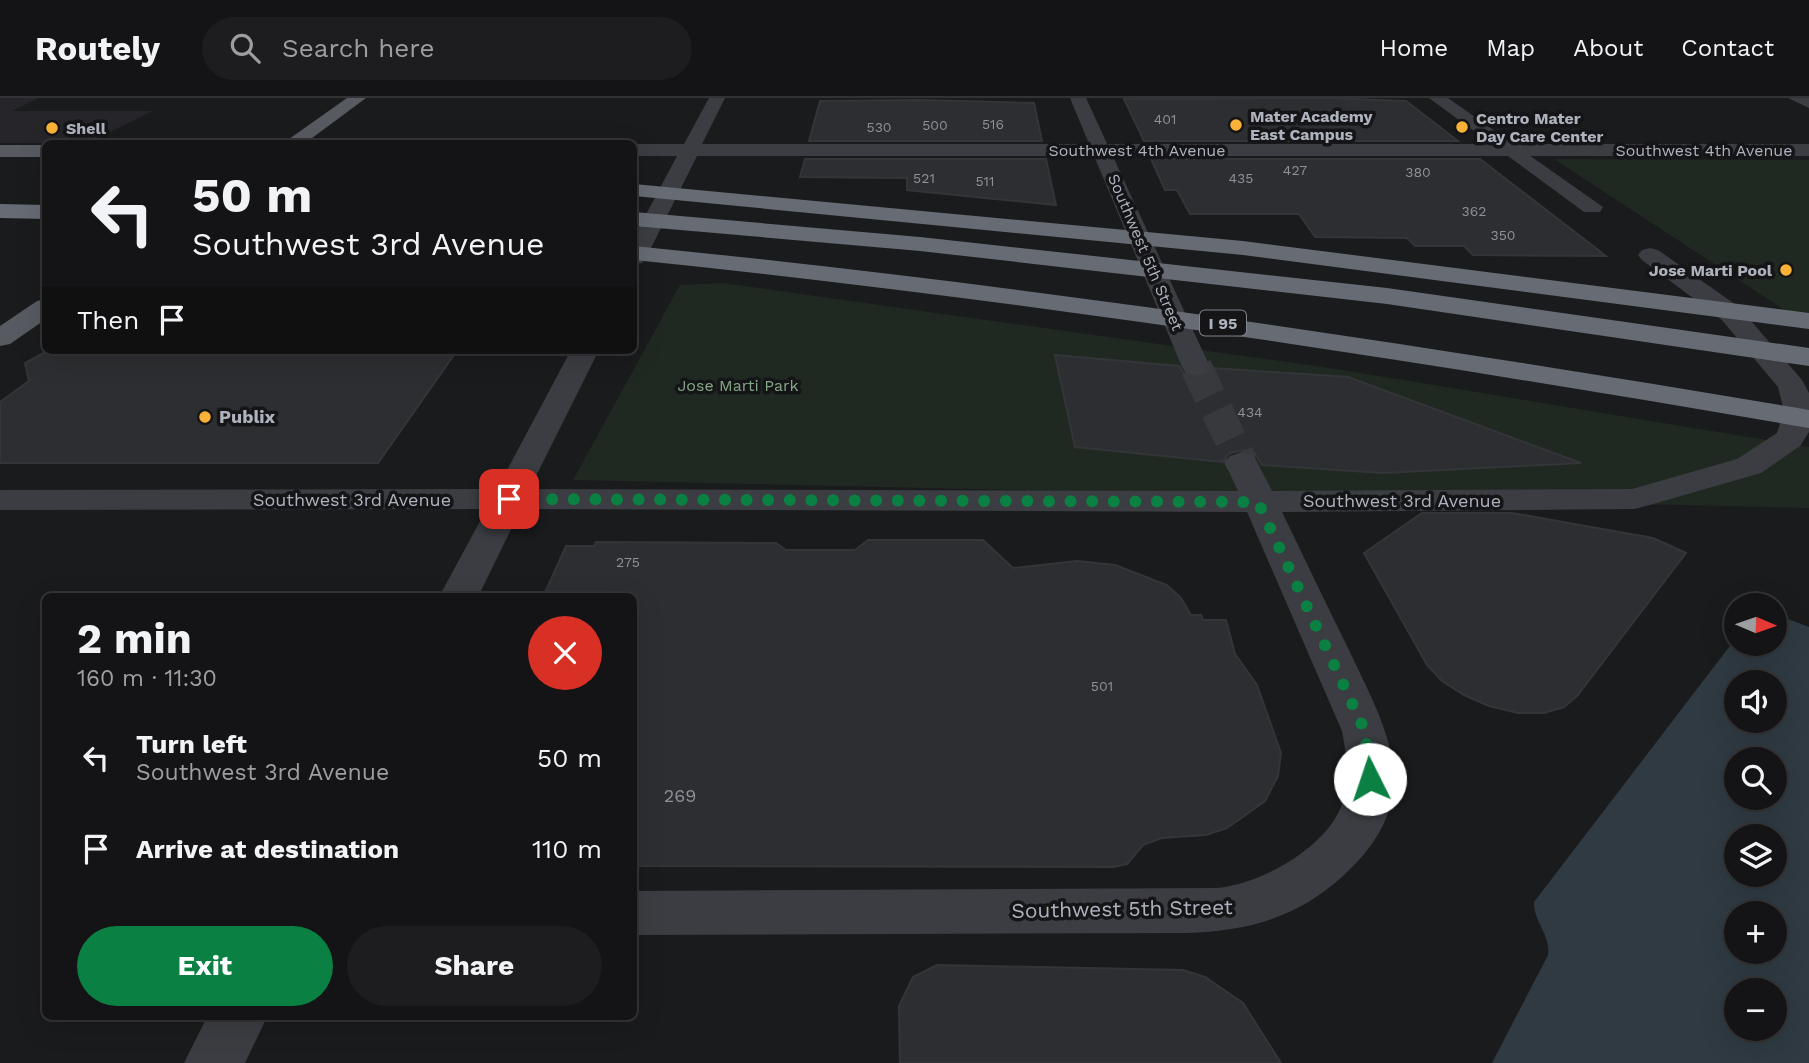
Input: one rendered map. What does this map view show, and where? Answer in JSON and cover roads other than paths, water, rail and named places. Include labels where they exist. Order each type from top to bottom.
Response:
[{"type":"highway","points":[[637,190],[1243,248],[1809,321]]},
{"type":"highway","points":[[0,211],[42,212]]},
{"type":"highway","points":[[637,219],[920,244],[1387,296],[1809,357]]},
{"type":"highway","points":[[0,230],[42,230]]},
{"type":"highway","name":"I 95","points":[[637,256],[962,286],[1441,357],[1809,419]]},
{"type":"main road","points":[[297,140],[358,98]]},
{"type":"main road","points":[[0,150],[42,151]]},
{"type":"main road","points":[[0,338],[42,310]]},
{"type":"street","points":[[637,250],[718,98]]},
{"type":"street","name":"Southwest 5th Street","points":[[1078,98],[1196,367]]},
{"type":"street","points":[[1437,98],[1592,207]]},
{"type":"street","points":[[1796,98],[1809,103]]},
{"type":"street","name":"Southwest 4th Avenue","points":[[637,150],[1809,150]]},
{"type":"street","name":"Southwest 3rd Avenue","points":[[0,500],[509,499],[1250,482],[1634,499],[1749,466],[1789,439],[1797,426],[1799,411],[1792,386],[1730,313],[1650,255]]},
{"type":"street","points":[[460,593],[583,354]]},
{"type":"street","name":"Southwest 5th Street","points":[[637,913],[1187,911],[1245,906],[1294,886],[1318,868],[1360,818],[1366,807],[1370,755],[1365,731],[1250,482]]},
{"type":"street","points":[[214,1063],[236,1020]]},
{"type":"tunnel","points":[[1196,367],[1242,463]]},
{"type":"place","name":"Mater Academy East Campus","points":[[1236,125]]},
{"type":"place","name":"Centro Mater Day Care Center","points":[[1462,127]]},
{"type":"place","name":"Shell","points":[[52,128]]},
{"type":"place","name":"Jose Marti Pool","points":[[1786,270]]},
{"type":"place","name":"Publix","points":[[205,417]]},
{"type":"park label","name":"Jose Marti Park","points":[[738,385]]}]
